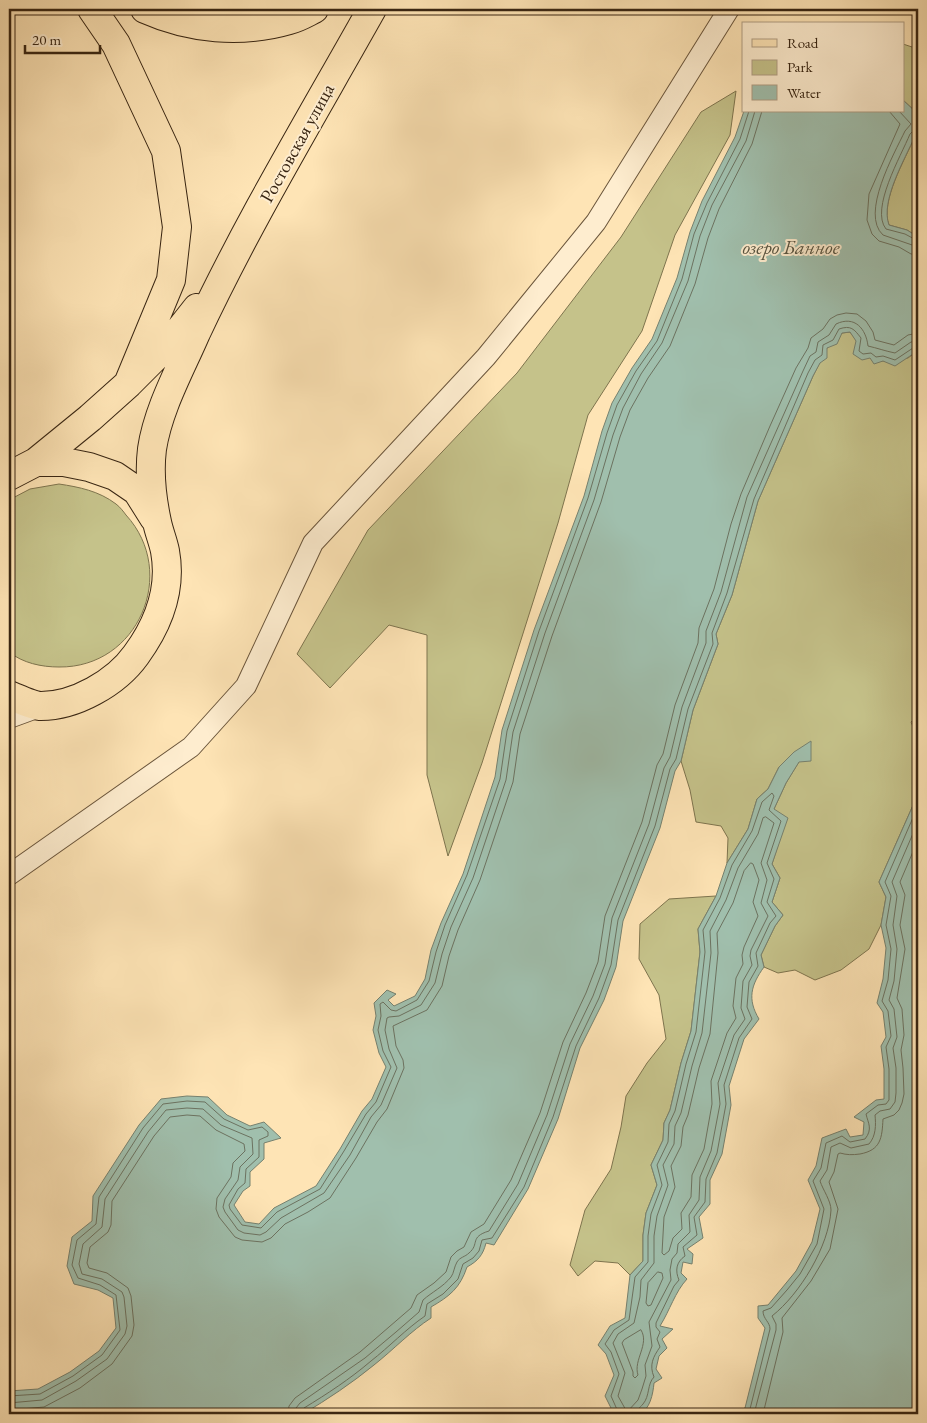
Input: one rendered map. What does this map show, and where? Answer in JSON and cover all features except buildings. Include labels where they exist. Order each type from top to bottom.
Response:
[{"type":"main road","points":[[92,9],[116,44],[166,150],[178,227],[171,280],[128,384]]},
{"type":"main road","points":[[145,9],[188,24],[239,29],[290,20],[314,9]]},
{"type":"main road","name":"Ростовская улица","points":[[222,278],[372,9]]},
{"type":"main road","points":[[17,471],[90,418],[128,384],[170,341],[222,278]]},
{"type":"main road","points":[[9,694],[39,707],[70,701],[105,685],[135,657],[158,620],[166,591],[165,552],[157,521],[151,480],[152,450],[160,420],[173,386],[222,278]]},
{"type":"main road","points":[[17,471],[64,462],[89,467],[116,476],[137,491],[157,521]]},
{"type":"street","points":[[9,875],[191,747],[246,686],[313,543],[486,357],[596,222],[729,9]]},
{"type":"street","points":[[9,718],[39,707]]},
{"type":"green space","points":[[904,44],[918,49],[918,114],[904,101]]},
{"type":"green space","points":[[736,91],[730,135],[675,235],[642,331],[588,415],[558,523],[482,763],[448,856],[427,775],[427,635],[389,625],[330,688],[297,654],[368,530],[517,373],[621,237],[701,112]]},
{"type":"green space","points":[[918,133],[918,237],[907,230],[889,225],[887,215],[895,180]]},
{"type":"green space","points":[[850,332],[870,358],[883,361],[908,358],[916,352],[918,353],[918,715],[911,722],[918,739],[918,794],[879,882],[886,897],[881,925],[869,949],[841,970],[815,980],[795,970],[778,973],[764,967],[761,955],[775,926],[783,915],[772,902],[780,878],[772,864],[778,845],[774,809],[786,783],[811,742],[779,767],[768,789],[757,799],[748,829],[727,863],[728,838],[721,826],[696,822],[690,790],[681,761],[693,710],[718,644],[716,634],[732,595],[758,501],[827,348],[842,333]]},
{"type":"green space","points":[[59,484],[96,493],[117,505],[126,515],[142,538],[149,563],[149,589],[142,613],[129,635],[110,652],[87,663],[59,667],[32,664],[9,652],[9,500],[30,489]]},
{"type":"green space","points":[[716,896],[698,929],[700,952],[691,1031],[670,1110],[664,1123],[663,1140],[651,1165],[657,1185],[646,1213],[643,1235],[643,1261],[630,1275],[618,1263],[595,1261],[578,1276],[570,1265],[585,1210],[611,1169],[626,1096],[647,1063],[666,1039],[659,995],[639,959],[640,924],[669,899]]},
{"type":"water","name":"озеро Банное","points":[[904,101],[918,114],[918,133],[895,180],[887,215],[889,225],[907,230],[918,237],[918,353],[916,352],[895,366],[883,361],[874,364],[870,358],[862,360],[853,354],[856,341],[850,332],[842,333],[837,344],[827,348],[827,358],[820,363],[813,376],[758,501],[732,595],[716,634],[718,644],[693,710],[681,761],[675,771],[660,828],[623,921],[616,967],[604,1000],[580,1048],[558,1119],[528,1189],[494,1245],[486,1243],[482,1254],[467,1267],[454,1291],[431,1307],[431,1318],[357,1378],[303,1414],[9,1414],[9,1391],[38,1389],[70,1372],[99,1351],[116,1328],[113,1298],[98,1290],[74,1284],[67,1266],[72,1237],[92,1221],[93,1196],[139,1125],[161,1099],[187,1096],[208,1097],[227,1115],[250,1126],[264,1122],[281,1138],[264,1143],[264,1159],[250,1172],[250,1186],[243,1191],[234,1205],[245,1222],[259,1224],[274,1208],[316,1186],[362,1111],[372,1099],[386,1067],[379,1053],[373,1030],[376,1016],[374,1003],[387,990],[396,994],[388,1000],[394,1006],[415,996],[425,979],[431,950],[463,874],[495,777],[502,730],[534,630],[584,496],[602,431],[612,403],[632,368],[652,339],[677,278],[690,232],[702,201],[735,137],[744,112],[904,112]]},
{"type":"water","points":[[811,741],[811,761],[799,762],[786,783],[774,809],[788,818],[772,864],[780,878],[772,902],[783,915],[775,926],[761,955],[764,967],[756,980],[752,992],[753,1005],[759,1019],[744,1039],[729,1086],[731,1105],[722,1154],[710,1180],[710,1204],[699,1217],[703,1238],[687,1249],[693,1254],[692,1264],[683,1262],[681,1273],[687,1279],[660,1326],[673,1329],[662,1339],[667,1348],[659,1356],[656,1369],[662,1378],[654,1383],[652,1397],[643,1412],[630,1415],[614,1414],[605,1396],[614,1375],[606,1354],[598,1345],[610,1326],[625,1318],[630,1275],[643,1261],[643,1235],[646,1213],[657,1185],[651,1165],[663,1140],[664,1123],[670,1110],[691,1031],[700,952],[698,929],[716,896],[727,863],[748,829],[757,799],[768,789],[779,767],[794,752]]},
{"type":"water","points":[[918,794],[918,1414],[735,1414],[736,1411],[745,1408],[765,1328],[758,1318],[758,1306],[768,1305],[796,1271],[812,1242],[820,1209],[808,1180],[816,1166],[822,1138],[846,1129],[850,1137],[863,1135],[864,1122],[854,1117],[876,1100],[884,1099],[884,1069],[881,1046],[886,1037],[883,1012],[877,1003],[883,979],[886,948],[881,925],[886,897],[879,882]]}]
